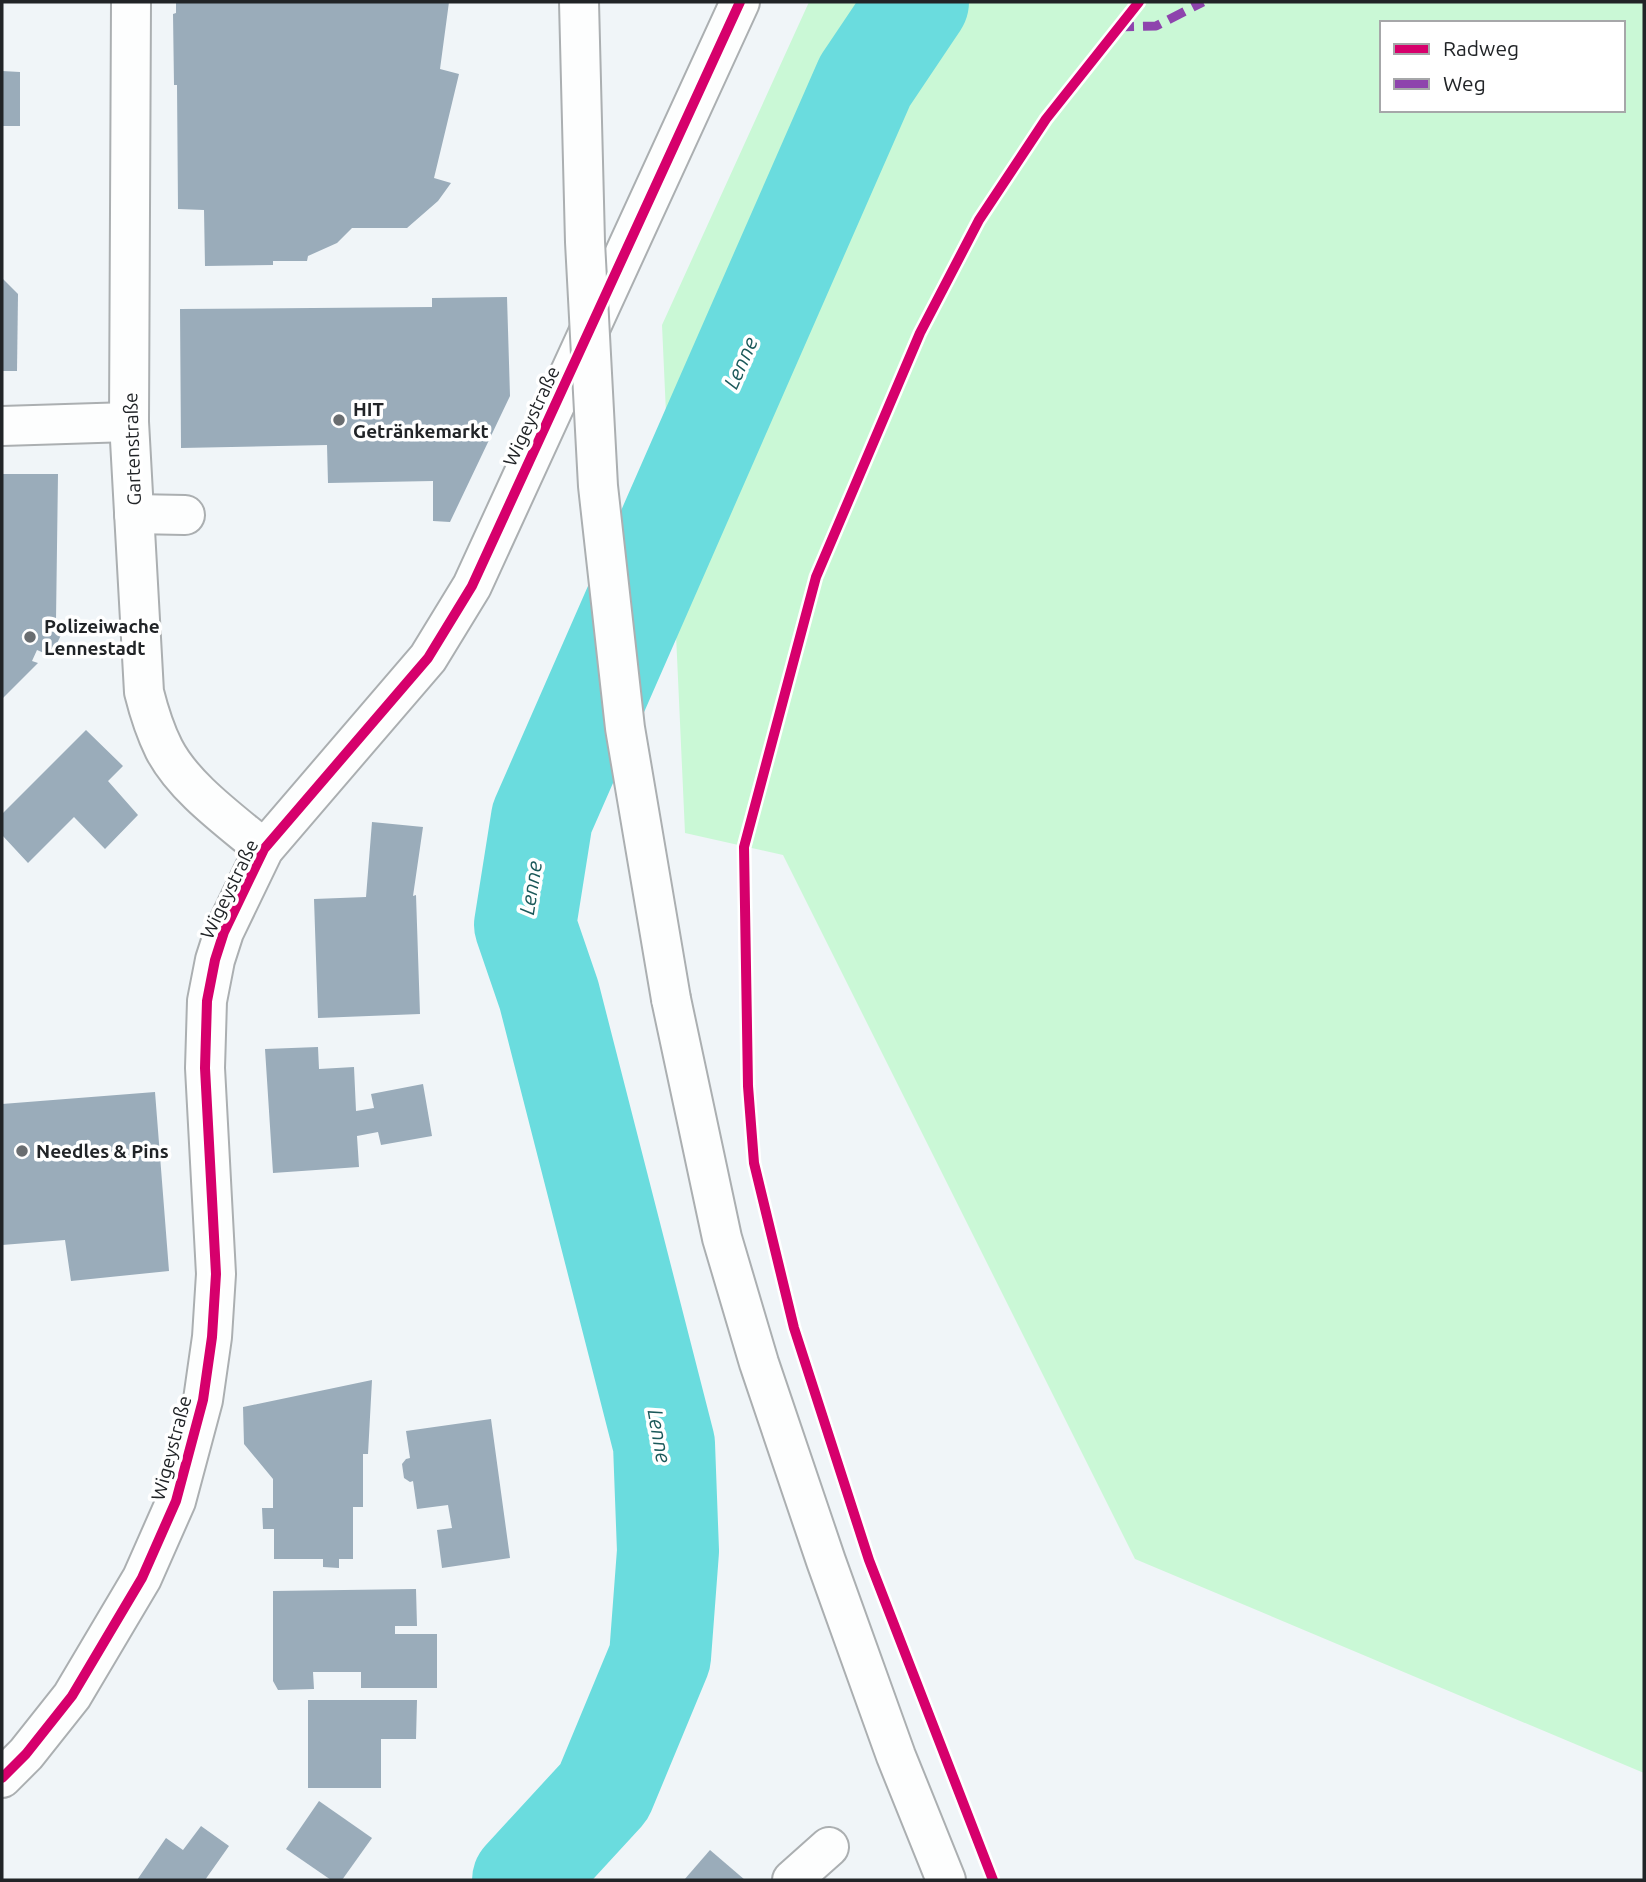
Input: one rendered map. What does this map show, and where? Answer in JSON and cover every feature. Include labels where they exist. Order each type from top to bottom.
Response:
[{"type":"street","name":"Gartenstraße","points":[[131,2],[129,422],[144,692],[152,723],[165,752],[194,788],[264,849]]},
{"type":"street","points":[[579,2],[585,242],[598,486],[625,728],[671,999],[722,1238],[759,1363],[887,1730],[946,1880]]},
{"type":"street","name":"Wigeystraße","points":[[2,1778],[26,1754],[72,1696],[142,1578],[176,1501],[203,1400],[212,1337],[216,1274],[205,1068],[207,1001],[224,932],[264,849],[428,658],[472,586],[740,2]]},
{"type":"street","points":[[2,426],[129,422]]},
{"type":"street","points":[[134,514],[185,515]]},
{"type":"street","points":[[792,1880],[829,1846]]},
{"type":"green space","points":[[809,2],[1644,2],[1644,1773],[1135,1559],[783,855],[685,833],[662,325]]},
{"type":"building","points":[[176,2],[449,2],[440,69],[459,74],[434,178],[451,183],[438,201],[407,228],[352,228],[337,243],[308,256],[307,261],[273,261],[273,265],[205,266],[204,210],[178,209],[177,85],[174,85],[173,14],[176,13]]},
{"type":"building","points":[[2,71],[20,72],[20,126],[2,126]]},
{"type":"building","points":[[2,278],[18,294],[17,371],[2,371]]},
{"type":"building","name":"HIT Getränkemarkt","points":[[507,297],[510,396],[450,522],[433,521],[433,481],[328,483],[327,445],[181,448],[180,309],[432,307],[432,298]]},
{"type":"building","points":[[2,474],[58,474],[56,620],[50,618],[46,629],[61,635],[51,656],[37,650],[32,661],[38,663],[2,699]]},
{"type":"building","points":[[86,730],[123,766],[108,781],[138,815],[105,849],[74,817],[28,863],[2,835],[2,814]]},
{"type":"building","points":[[372,822],[423,827],[413,896],[416,895],[420,1014],[318,1018],[314,899],[366,897]]},
{"type":"building","points":[[318,1047],[319,1069],[354,1067],[356,1111],[374,1108],[371,1094],[423,1084],[432,1136],[381,1145],[378,1132],[357,1136],[359,1167],[273,1173],[265,1049]]},
{"type":"building","points":[[155,1092],[169,1271],[71,1281],[65,1240],[2,1245],[2,1104]]},
{"type":"building","points":[[372,1380],[368,1454],[363,1454],[363,1507],[353,1507],[353,1559],[339,1559],[339,1568],[323,1567],[323,1559],[274,1559],[274,1529],[263,1529],[262,1508],[273,1508],[273,1479],[244,1444],[243,1407]]},
{"type":"building","points":[[491,1419],[510,1558],[442,1568],[437,1530],[452,1528],[448,1505],[417,1509],[413,1481],[404,1478],[402,1464],[410,1458],[406,1431]]},
{"type":"building","points":[[416,1589],[417,1626],[395,1626],[395,1634],[437,1634],[437,1688],[361,1688],[361,1672],[313,1672],[314,1689],[278,1690],[273,1681],[273,1591]]},
{"type":"building","points":[[308,1700],[417,1700],[416,1739],[381,1739],[381,1788],[308,1788]]},
{"type":"building","points":[[319,1801],[372,1838],[342,1880],[331,1880],[286,1849]]},
{"type":"building","points":[[201,1826],[229,1846],[205,1880],[137,1880],[166,1838],[183,1850]]},
{"type":"building","points":[[710,1850],[745,1880],[684,1880]]},
{"type":"waterway","name":"Lenne","points":[[523,1880],[604,1792],[660,1657],[668,1551],[664,1444],[549,995],[525,925],[542,818],[865,81],[918,2]]},
{"type":"marked path","points":[[1116,27],[1156,26],[1203,2]]},
{"type":"cycle path","points":[[2,1778],[26,1754],[72,1696],[142,1578],[176,1501],[203,1400],[212,1337],[216,1274],[205,1068],[207,1001],[224,932],[264,849],[428,658],[472,586],[740,2]]},
{"type":"cycle path","points":[[993,1880],[869,1560],[794,1328],[754,1163],[748,1086],[744,847],[816,577],[920,333],[979,220],[1046,119],[1139,2]]},
{"type":"place","name":"HIT Getränkemarkt","points":[[339,420]]},
{"type":"place","name":"Polizeiwache Lennestadt","points":[[30,637]]},
{"type":"place","name":"Needles & Pins","points":[[22,1151]]}]
